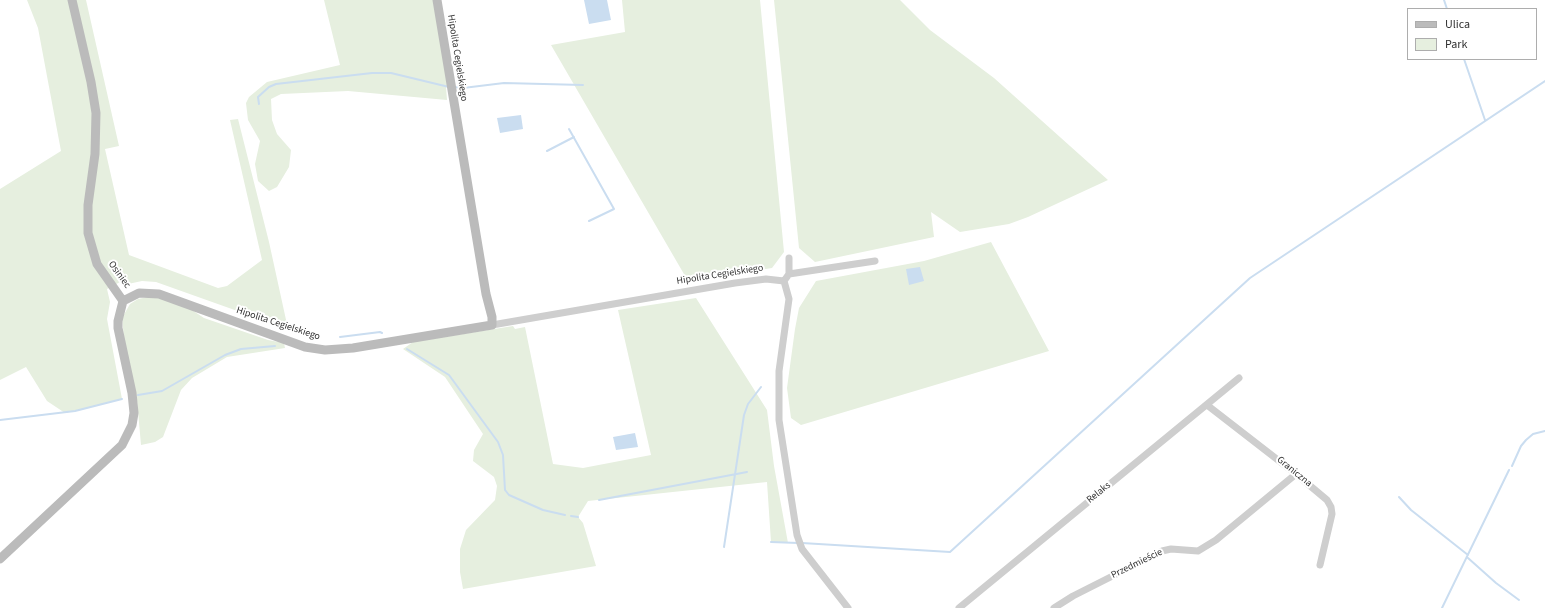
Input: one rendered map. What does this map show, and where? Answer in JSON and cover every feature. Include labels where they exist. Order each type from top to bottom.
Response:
[{"type":"street","name":"Osiniec","points":[[0,559],[112,455],[127,436],[132,425],[134,413],[132,393],[118,328],[118,321],[123,301],[97,264],[88,234],[88,205],[95,154],[96,113],[91,82],[72,0]]},
{"type":"street","name":"Hipolita Cegielskiego","points":[[437,0],[488,308],[492,317],[492,325]]},
{"type":"street","points":[[788,258],[789,274],[784,281],[789,299],[779,371],[779,420],[785,466],[799,543],[802,549],[848,608]]},
{"type":"street","points":[[789,274],[875,261]]},
{"type":"street","name":"Hipolita Cegielskiego","points":[[123,301],[139,293],[159,294],[305,347],[321,350],[353,348],[735,283],[766,279],[784,281]]},
{"type":"street","points":[[478,327],[488,308]]},
{"type":"street","name":"Relaks","points":[[959,608],[1239,378]]},
{"type":"street","name":"Graniczna","points":[[1207,405],[1320,493],[1331,507],[1332,514],[1320,565]]},
{"type":"street","name":"Przedmieście","points":[[1054,608],[1073,596],[1162,551],[1198,551],[1216,540],[1296,474]]},
{"type":"green space","points":[[27,0],[86,0],[119,146],[105,149],[129,255],[218,288],[227,286],[262,260],[230,120],[238,119],[269,242],[288,329],[156,282],[142,281],[128,284],[120,282],[107,289],[110,302],[107,319],[122,399],[65,413],[47,401],[26,367],[0,380],[0,189],[61,151],[38,28]]},
{"type":"green space","points":[[324,0],[433,0],[449,87],[446,87],[447,100],[348,91],[281,94],[271,99],[272,120],[277,134],[291,150],[289,167],[277,187],[269,191],[258,181],[255,164],[260,141],[248,120],[246,103],[249,97],[267,82],[340,65]]},
{"type":"green space","points":[[622,0],[760,0],[784,252],[772,268],[688,281],[551,45],[625,32]]},
{"type":"green space","points":[[774,0],[900,0],[930,30],[994,78],[1108,180],[1028,217],[1009,224],[960,232],[931,212],[934,237],[815,262],[799,248]]},
{"type":"green space","points":[[991,242],[1049,351],[801,425],[791,418],[787,388],[795,329],[799,308],[816,281],[924,261]]},
{"type":"green space","points":[[157,297],[189,308],[204,318],[268,340],[284,343],[285,348],[227,357],[192,378],[181,390],[163,437],[155,442],[141,445],[137,400],[124,338],[122,318],[130,304],[138,299]]},
{"type":"green space","points":[[696,298],[767,410],[774,466],[788,543],[771,542],[767,482],[588,501],[578,517],[583,523],[596,566],[463,589],[460,572],[460,549],[466,530],[495,500],[497,486],[494,477],[473,461],[474,450],[483,434],[445,377],[403,349],[413,342],[513,326],[515,329],[525,327],[553,464],[583,468],[651,455],[618,310]]},
{"type":"water","points":[[584,0],[607,0],[611,20],[589,24]]},
{"type":"water","points":[[521,115],[523,129],[500,133],[497,118]]},
{"type":"water","points":[[920,267],[924,281],[909,285],[906,269]]},
{"type":"water","points":[[635,433],[638,447],[616,450],[613,437]]},
{"type":"waterway","points":[[1444,0],[1447,8]]},
{"type":"waterway","points":[[1464,60],[1485,120]]},
{"type":"waterway","points":[[259,104],[258,97],[269,87],[276,84],[372,73],[391,73],[449,87]]},
{"type":"waterway","points":[[802,543],[950,552],[1250,278],[1545,81]]},
{"type":"waterway","points":[[454,87],[463,88],[504,83],[583,85]]},
{"type":"waterway","points":[[569,129],[614,209],[589,221]]},
{"type":"waterway","points":[[547,151],[574,137]]},
{"type":"waterway","points":[[340,337],[382,333]]},
{"type":"waterway","points":[[138,395],[162,391],[225,355],[241,349],[275,346]]},
{"type":"waterway","points":[[407,349],[449,375],[498,442],[503,455],[505,490],[509,495],[543,510],[565,515]]},
{"type":"waterway","points":[[724,547],[744,415],[748,404],[761,387]]},
{"type":"waterway","points":[[0,420],[75,411],[122,399]]},
{"type":"waterway","points":[[1512,466],[1521,446],[1526,440],[1533,434],[1545,431]]},
{"type":"waterway","points":[[1442,608],[1509,470]]},
{"type":"waterway","points":[[599,500],[747,472]]},
{"type":"waterway","points":[[1399,497],[1411,510],[1468,555]]},
{"type":"waterway","points":[[571,516],[578,517]]},
{"type":"waterway","points":[[771,542],[798,543]]},
{"type":"waterway","points":[[1468,558],[1496,583],[1519,600]]}]
